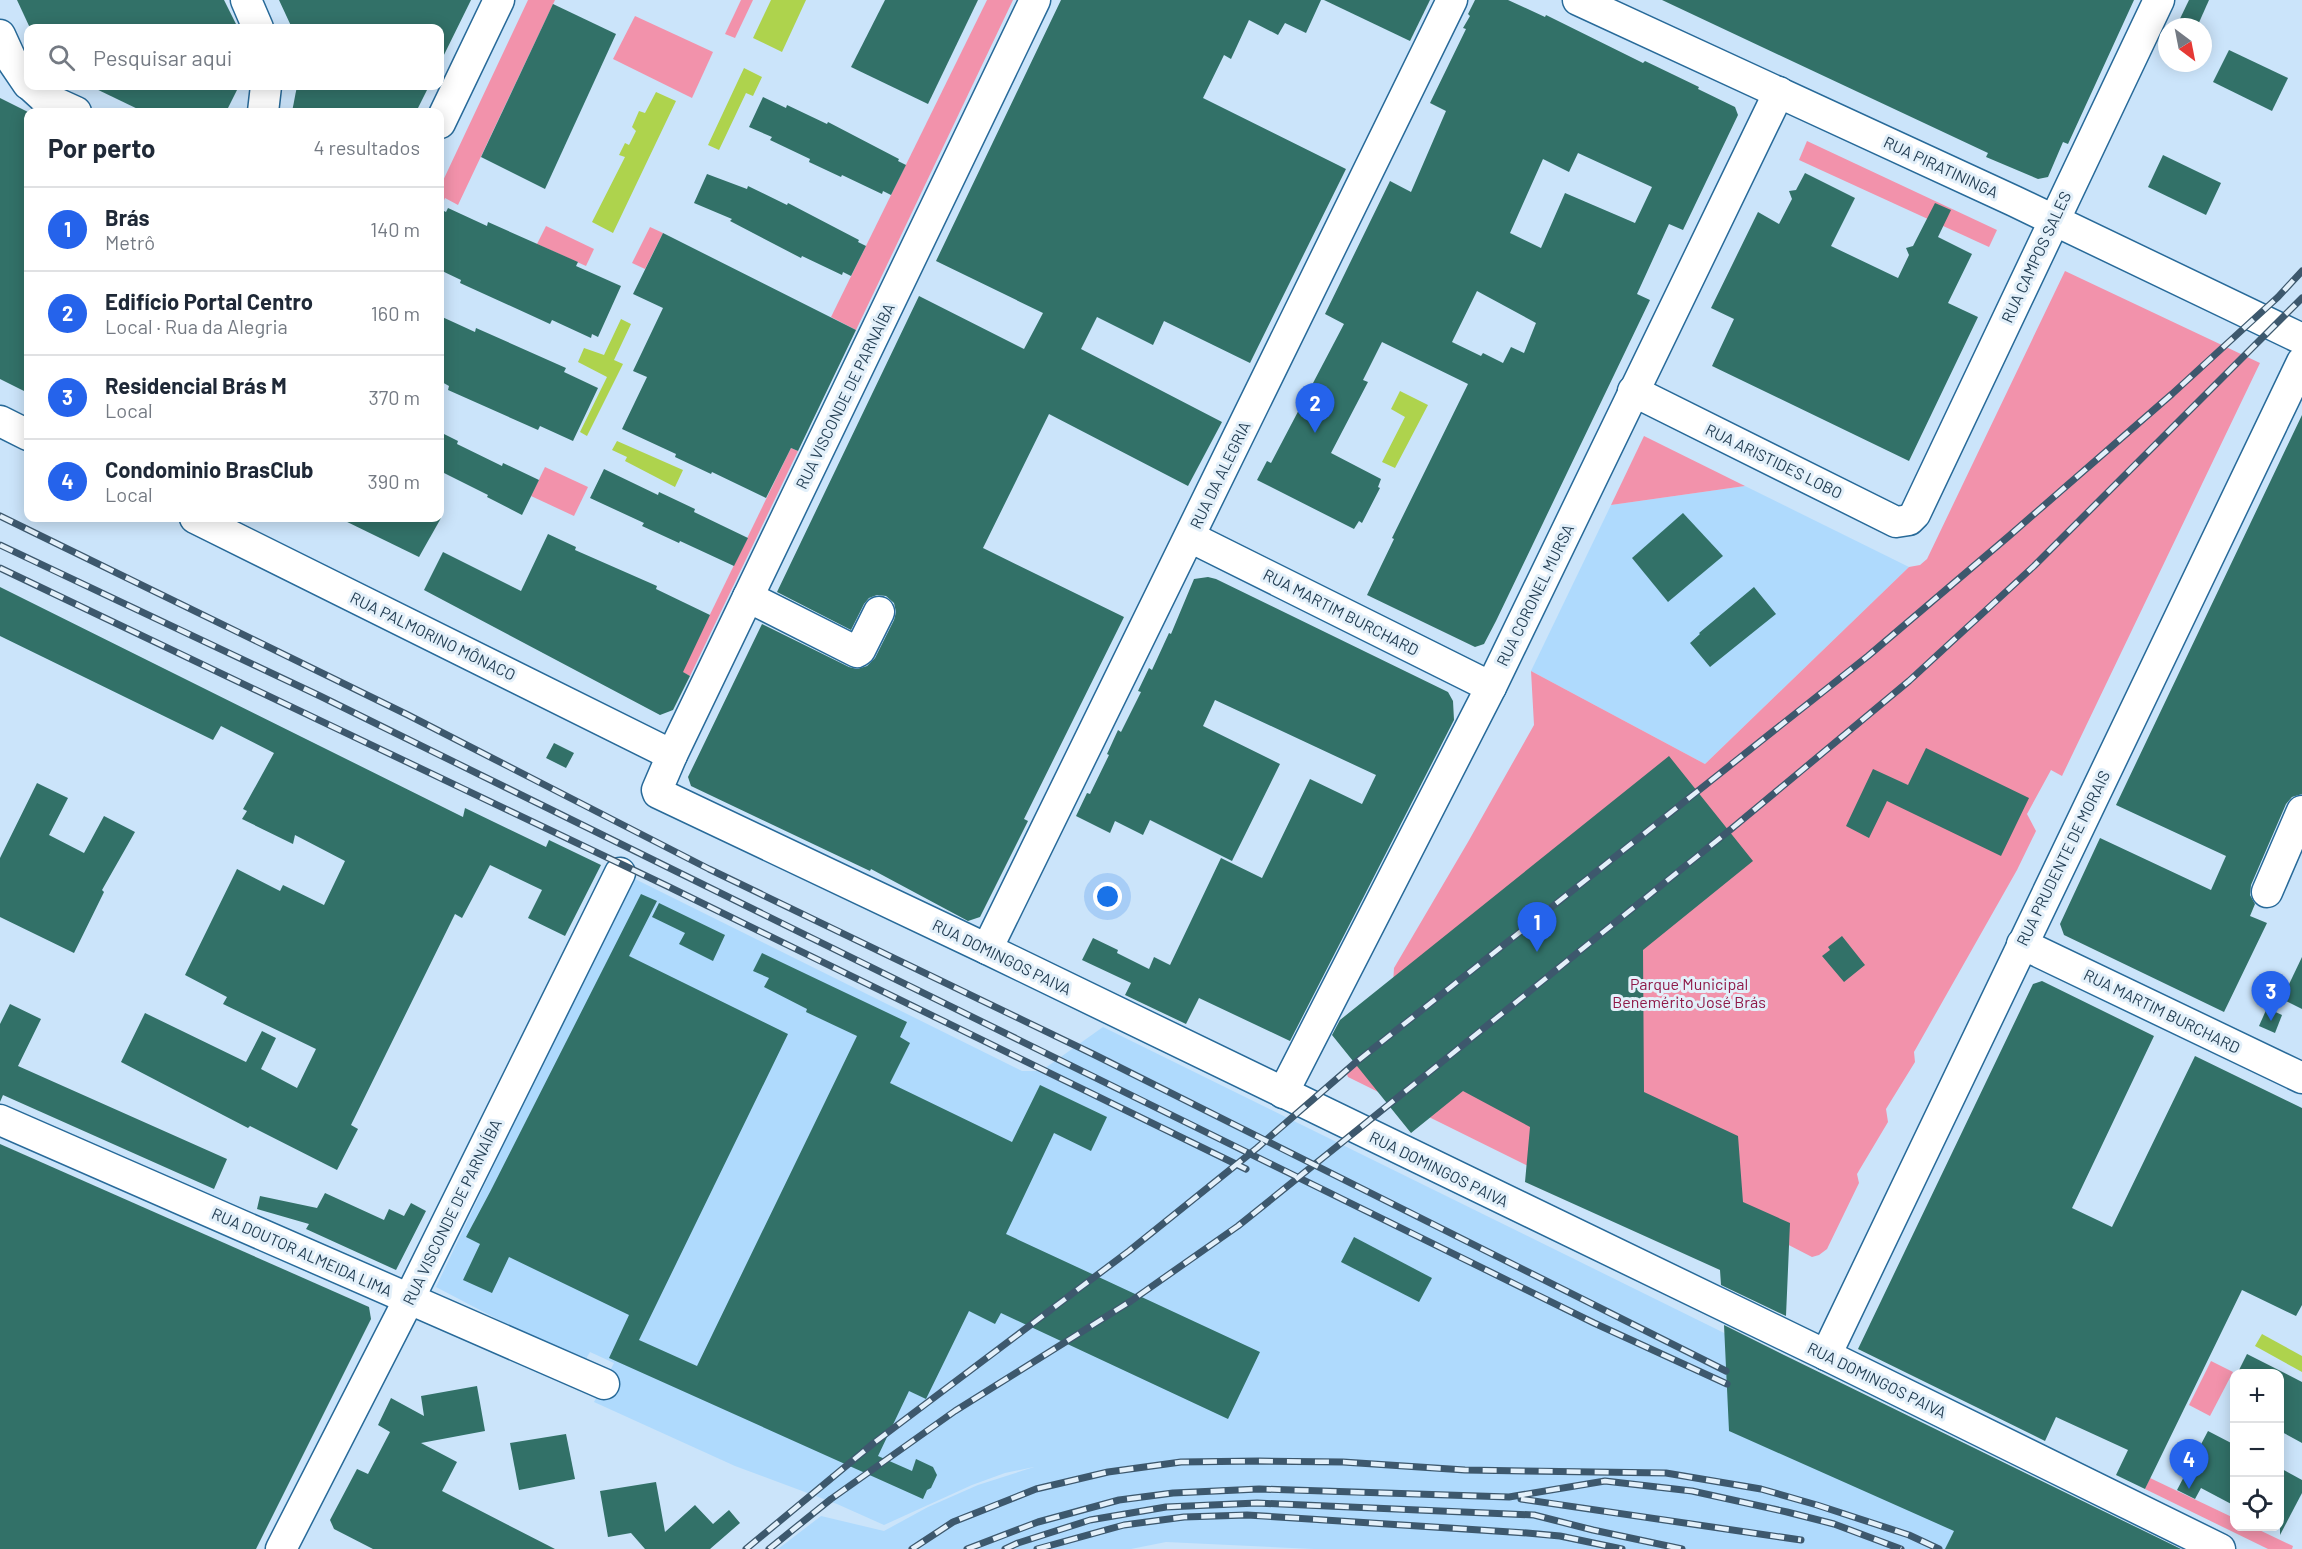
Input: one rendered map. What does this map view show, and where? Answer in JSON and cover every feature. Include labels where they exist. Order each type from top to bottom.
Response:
[{"type":"street","points":[[246,0],[256,24]]},
{"type":"street","points":[[444,115],[499,0]]},
{"type":"street","name":"RUA VISCONDE DE PARNAÍBA","points":[[657,792],[672,755],[1035,0]]},
{"type":"street","name":"RUA DA ALEGRIA","points":[[987,949],[1452,0]]},
{"type":"street","name":"RUA PIRATININGA","points":[[1578,0],[2053,220],[2302,339]]},
{"type":"street","name":"RUA CAMPOS SALES","points":[[1915,514],[2159,0]]},
{"type":"street","points":[[0,35],[11,60],[24,77]]},
{"type":"street","points":[[36,90],[68,108]]},
{"type":"street","points":[[263,108],[266,90]]},
{"type":"street","name":"RUA CORONEL MURSA","points":[[1283,1093],[1491,687],[1779,92]]},
{"type":"street","name":"RUA PRUDENTE DE MORAIS","points":[[1826,1355],[2302,362]]},
{"type":"street","name":"RUA ARISTIDES LOBO","points":[[1633,391],[1896,522],[1909,520],[1915,514]]},
{"type":"street","points":[[0,421],[24,433]]},
{"type":"street","name":"RUA PALMORINO MÔNACO","points":[[203,522],[672,755]]},
{"type":"street","name":"RUA MARTIM BURCHARD","points":[[1190,537],[1491,687]]},
{"type":"street","points":[[748,597],[856,652],[860,650],[879,612]]},
{"type":"street","name":"RUA DOMINGOS PAIVA","points":[[657,792],[1826,1355],[2220,1549]]},
{"type":"street","points":[[2267,892],[2302,811]]},
{"type":"street","name":"RUA VISCONDE DE PARNAÍBA","points":[[281,1549],[409,1299],[620,873]]},
{"type":"street","name":"RUA MARTIM BURCHARD","points":[[2022,944],[2302,1078]]},
{"type":"street","name":"RUA DOUTOR ALMEIDA LIMA","points":[[0,1120],[604,1384]]},
{"type":"shaded area","points":[[771,0],[806,0],[782,52],[753,38]]},
{"type":"shaded area","points":[[744,68],[762,77],[753,96],[746,93],[719,150],[708,145]]},
{"type":"shaded area","points":[[656,92],[676,101],[613,233],[592,222],[625,157],[619,155],[625,143],[629,145],[636,131],[632,127],[639,111],[645,113]]},
{"type":"shaded area","points":[[621,319],[631,324],[614,360],[623,364],[587,436],[580,432],[607,377],[578,362],[584,348],[604,355]]},
{"type":"shaded area","points":[[1400,391],[1428,405],[1395,468],[1382,462],[1405,417],[1391,409]]},
{"type":"shaded area","points":[[617,441],[683,470],[675,487],[625,461],[627,457],[612,450]]},
{"type":"shaded area","points":[[1745,486],[1909,567],[1705,764],[1531,671],[1611,505]]},
{"type":"shaded area","points":[[631,877],[1022,1071],[1041,1071],[1103,1027],[2163,1549],[1314,1549],[1166,1542],[1131,1549],[778,1549],[821,1516],[884,1531],[928,1507],[978,1485],[1034,1467],[1005,1473],[972,1485],[884,1525],[837,1504],[735,1466],[594,1402],[614,1363],[590,1352],[583,1364],[436,1287]]},
{"type":"shaded area","points":[[2262,1334],[2302,1356],[2302,1372],[2255,1346]]},
{"type":"green space","points":[[528,0],[555,0],[458,205],[445,198],[444,200],[444,178]]},
{"type":"green space","points":[[741,0],[753,0],[735,38],[725,34]]},
{"type":"green space","points":[[987,0],[1013,0],[856,330],[831,317]]},
{"type":"green space","points":[[635,16],[713,52],[692,98],[613,59]]},
{"type":"green space","points":[[1807,141],[1997,230],[1989,247],[1799,160]]},
{"type":"green space","points":[[546,226],[594,249],[586,266],[537,244]]},
{"type":"green space","points":[[650,227],[663,233],[645,269],[632,263]]},
{"type":"green space","name":"Parque Municipal Benemérito José Brás","points":[[2065,271],[2260,363],[2062,776],[2051,770],[2027,814],[2036,831],[2017,870],[1914,1052],[1915,1062],[1886,1109],[1888,1122],[1857,1174],[1859,1183],[1827,1249],[1812,1257],[1767,1234],[1528,1166],[1348,1077],[1345,1069],[1359,1063],[1393,984],[1394,968],[1534,725],[1531,671],[1705,764],[1909,567],[1920,565],[1927,559]]},
{"type":"green space","points":[[1644,436],[1745,486],[1611,505]]},
{"type":"green space","points":[[791,448],[798,451],[690,676],[682,672]]},
{"type":"green space","points":[[545,467],[588,487],[574,516],[531,496]]},
{"type":"green space","points":[[2211,1361],[2230,1370],[2230,1378],[2210,1416],[2189,1405]]},
{"type":"green space","points":[[2150,1478],[2230,1516],[2230,1530],[2145,1489]]},
{"type":"green space","points":[[2231,1531],[2261,1531],[2293,1546],[2292,1549],[2268,1549]]},
{"type":"building","points":[[17,0],[224,0],[236,24],[28,24]]},
{"type":"building","points":[[279,0],[471,0],[444,55],[444,24],[290,24]]},
{"type":"building","points":[[885,0],[978,0],[928,104],[851,67]]},
{"type":"building","points":[[1061,0],[1321,0],[1306,33],[1285,23],[1278,35],[1249,20],[1231,59],[1224,55],[1203,98],[1346,169],[1250,363],[1164,321],[1153,345],[1097,317],[1081,349],[1222,422],[1188,486],[1049,414],[983,548],[1124,617],[1024,819],[1028,821],[980,917],[968,921],[871,869],[870,871],[691,786],[688,777],[762,624],[857,669],[867,666],[875,658],[894,620],[896,612],[894,603],[886,596],[877,595],[869,598],[851,630],[777,592],[919,296],[1024,349],[1043,313],[936,261]]},
{"type":"building","points":[[1324,0],[1430,0],[1410,41]]},
{"type":"building","points":[[1475,0],[1508,0],[1545,17],[1546,15],[1643,63],[1645,61],[1699,87],[1698,89],[1735,107],[1738,115],[1683,230],[1669,224],[1637,294],[1650,300],[1496,621],[1484,644],[1475,647],[1367,595],[1394,539],[1392,538],[1468,384],[1382,342],[1363,380],[1368,382],[1331,453],[1381,479],[1378,487],[1380,488],[1362,523],[1359,521],[1354,529],[1257,480],[1267,461],[1271,463],[1344,324],[1325,314],[1390,181],[1411,192],[1446,111],[1430,103],[1466,29],[1463,28],[1470,16],[1468,14]],"holes":[[[1578,153],[1652,187],[1635,223],[1565,193],[1541,248],[1510,233],[1543,159],[1569,172]],[[1477,291],[1536,323],[1524,353],[1511,347],[1503,363],[1483,353],[1481,356],[1452,342]]]},
{"type":"building","points":[[1662,0],[2134,0],[2068,144],[2063,142],[2048,177],[2038,179],[1986,157],[1988,153]]},
{"type":"building","points":[[2189,0],[2209,0],[2201,18],[2180,18]]},
{"type":"building","points":[[553,4],[616,34],[545,189],[481,157]]},
{"type":"building","points":[[2229,50],[2288,78],[2272,111],[2213,82]]},
{"type":"building","points":[[98,90],[237,90],[228,108],[136,108]]},
{"type":"building","points":[[296,90],[427,90],[418,108],[293,108]]},
{"type":"building","points":[[763,97],[786,108],[787,105],[827,124],[828,122],[899,159],[898,161],[906,165],[891,195],[883,191],[882,194],[809,162],[810,159],[770,140],[772,137],[749,127]]},
{"type":"building","points":[[0,98],[24,110],[24,391],[0,379]]},
{"type":"building","points":[[2163,155],[2221,183],[2206,215],[2148,187]]},
{"type":"building","points":[[1805,173],[1855,198],[1831,246],[1898,278],[1909,255],[1906,248],[1913,246],[1935,203],[1951,210],[1938,237],[1972,254],[1948,303],[1978,317],[1909,461],[1712,366],[1734,319],[1711,308],[1758,212],[1779,224],[1792,199],[1789,191],[1796,190]]},
{"type":"building","points":[[707,174],[747,189],[748,186],[787,205],[788,203],[859,240],[858,242],[866,246],[851,276],[843,272],[842,275],[802,256],[801,258],[730,221],[732,219],[694,203]]},
{"type":"building","points":[[448,208],[487,226],[488,222],[578,262],[576,266],[621,286],[598,337],[592,334],[591,338],[552,320],[550,324],[460,283],[461,280],[444,272],[444,211],[446,212]]},
{"type":"building","points":[[663,233],[856,330],[798,451],[791,448],[766,498],[675,457],[676,454],[622,429],[647,377],[633,371],[663,308],[633,294]]},
{"type":"building","points":[[444,318],[475,332],[476,328],[566,368],[564,372],[598,388],[573,441],[540,426],[538,430],[448,390],[449,386],[444,383]]},
{"type":"building","points":[[2302,415],[2302,794],[2292,797],[2286,804],[2251,885],[2250,895],[2255,904],[2250,916],[2267,923],[2224,1012],[2064,935],[2060,924],[2100,838],[2211,890],[2226,856],[2116,805]]},
{"type":"building","points":[[444,434],[458,441],[457,444],[502,466],[503,463],[539,480],[522,515],[487,497],[488,495],[444,473]]},
{"type":"building","points":[[604,469],[658,495],[659,492],[695,509],[694,512],[748,538],[734,566],[642,526],[644,523],[590,498]]},
{"type":"building","points":[[1683,513],[1723,556],[1668,602],[1632,558]]},
{"type":"building","points":[[347,522],[439,522],[419,557]]},
{"type":"building","points":[[548,534],[576,547],[575,550],[657,586],[656,589],[710,615],[683,672],[690,676],[673,710],[660,715],[424,590],[443,552],[521,591]]},
{"type":"building","points":[[1208,577],[1448,692],[1453,701],[1454,720],[1290,1041],[1199,998],[1186,1024],[1125,995],[1131,983],[1082,960],[1093,938],[1149,969],[1154,957],[1170,965],[1221,858],[1262,878],[1310,779],[1362,804],[1376,775],[1215,700],[1203,726],[1280,764],[1232,861],[1150,820],[1143,835],[1115,821],[1110,833],[1076,816],[1087,793],[1090,794],[1118,730],[1121,732],[1141,692],[1138,691],[1149,668],[1152,670],[1169,633],[1171,634],[1194,579]]},
{"type":"building","points":[[0,587],[463,817],[465,808],[546,847],[549,840],[601,865],[565,936],[528,918],[542,890],[490,865],[462,918],[455,914],[351,1125],[358,1129],[337,1170],[250,1126],[248,1128],[121,1062],[145,1013],[246,1062],[262,1031],[276,1038],[261,1069],[297,1088],[316,1049],[223,1004],[227,997],[185,975],[237,869],[280,891],[283,885],[324,905],[345,861],[295,835],[293,844],[242,819],[247,811],[243,809],[274,753],[221,726],[213,740],[0,636]]},
{"type":"building","points":[[1754,587],[1776,614],[1710,667],[1690,643]]},
{"type":"building","points":[[554,743],[574,753],[566,768],[546,758]]},
{"type":"building","points":[[1926,748],[2029,798],[2001,856],[1887,801],[1869,838],[1846,826],[1873,769],[1908,785]]},
{"type":"building","points":[[1669,756],[1753,861],[1643,950],[1644,1092],[1738,1136],[1743,1202],[1790,1223],[1786,1316],[1721,1285],[1720,1270],[1525,1182],[1530,1127],[1463,1091],[1411,1133],[1332,1035],[1340,1020]]},
{"type":"building","points":[[37,783],[68,798],[49,835],[84,853],[104,816],[135,832],[102,890],[104,892],[74,953],[0,917],[0,858]]},
{"type":"building","points":[[641,894],[657,901],[629,956],[788,1034],[639,1340],[697,1366],[857,1036],[806,1012],[807,1009],[764,987],[769,978],[753,971],[762,953],[907,1022],[900,1037],[910,1043],[890,1083],[1012,1142],[1040,1085],[1107,1117],[1091,1151],[1054,1133],[1006,1234],[1260,1352],[1228,1419],[1001,1313],[995,1324],[969,1311],[926,1399],[909,1391],[878,1456],[912,1471],[916,1459],[933,1467],[937,1475],[923,1499],[609,1358],[629,1315],[509,1257],[492,1293],[463,1280],[480,1244],[466,1237]]},
{"type":"building","points":[[659,903],[725,935],[713,961],[679,944],[685,933],[652,917]]},
{"type":"building","points":[[1842,936],[1865,965],[1844,982],[1822,956],[1830,950],[1828,947]]},
{"type":"building","points":[[2302,957],[2302,1009],[2282,999]]},
{"type":"building","points":[[2042,981],[2154,1036],[2072,1208],[2112,1227],[2195,1056],[2302,1108],[2302,1305],[2296,1316],[2242,1290],[2145,1489],[2116,1475],[2128,1450],[2056,1417],[2045,1441],[1858,1349],[2033,984]]},
{"type":"building","points":[[10,1004],[41,1019],[18,1066],[227,1159],[214,1189],[3,1095],[0,1102],[0,1024]]},
{"type":"building","points":[[2267,1008],[2282,1015],[2275,1033],[2259,1026]]},
{"type":"building","points":[[0,1144],[369,1307],[371,1319],[256,1549],[0,1549]]},
{"type":"building","points":[[325,1193],[384,1220],[389,1209],[404,1216],[411,1203],[426,1211],[396,1270],[306,1229],[309,1224],[257,1209],[260,1196],[317,1208]]},
{"type":"building","points":[[1354,1237],[1432,1278],[1419,1302],[1341,1262]]},
{"type":"building","points":[[1724,1325],[2181,1549],[1945,1549],[1954,1531],[1729,1431]]},
{"type":"building","points":[[2247,1354],[2276,1369],[2240,1369]]},
{"type":"building","points":[[2284,1373],[2302,1382],[2302,1443],[2284,1433]]},
{"type":"building","points":[[477,1386],[485,1431],[421,1443],[457,1462],[442,1491],[555,1549],[373,1549],[334,1529],[330,1520],[357,1469],[368,1474],[390,1432],[378,1425],[391,1398],[424,1416],[421,1396]]},
{"type":"building","points":[[2208,1431],[2230,1442],[2230,1503],[2201,1488],[2195,1499],[2177,1490]]},
{"type":"building","points":[[566,1434],[575,1479],[519,1490],[510,1443]]},
{"type":"building","points":[[2284,1470],[2302,1480],[2302,1493],[2284,1527]]},
{"type":"building","points":[[656,1482],[665,1532],[695,1505],[713,1524],[729,1510],[740,1523],[710,1549],[645,1549],[631,1533],[608,1537],[600,1491]]},
{"type":"railway","points":[[746,1549],[875,1442],[1129,1251],[1257,1148],[1355,1063],[1868,656],[2172,394],[2278,297],[2302,271]]},
{"type":"railway","points":[[769,1549],[831,1499],[955,1411],[1131,1301],[1238,1226],[1730,830],[1909,681],[2034,566],[2302,298]]},
{"type":"railway","points":[[0,516],[408,715],[709,869],[1095,1055],[1726,1371]]},
{"type":"railway","points":[[0,545],[320,696],[1594,1323],[1727,1384]]},
{"type":"railway","points":[[0,568],[665,885],[1246,1169]]},
{"type":"railway","points":[[912,1549],[953,1522],[1036,1489],[1108,1472],[1181,1462],[1259,1461],[1343,1462],[1465,1470],[1666,1473],[1761,1489],[1909,1535],[1939,1549]]},
{"type":"railway","points":[[967,1549],[1038,1522],[1119,1500],[1173,1493],[1259,1489],[1509,1497],[1605,1481],[1692,1491],[1787,1512],[1834,1524],[1901,1549]]},
{"type":"railway","points":[[1521,1499],[1801,1540]]},
{"type":"railway","points":[[1005,1549],[1090,1520],[1166,1507],[1257,1503],[1534,1515],[1682,1549]]},
{"type":"railway","points":[[1037,1549],[1124,1525],[1184,1517],[1247,1515],[1527,1533],[1560,1536],[1622,1549]]},
{"type":"place","name":"Edifício Portal Centro","points":[[1315,433]]},
{"type":"place","name":"Brás","points":[[1537,952]]},
{"type":"place","name":"Residencial Brás M","points":[[2271,1021]]},
{"type":"place","name":"Condominio BrasClub","points":[[2189,1489]]}]
